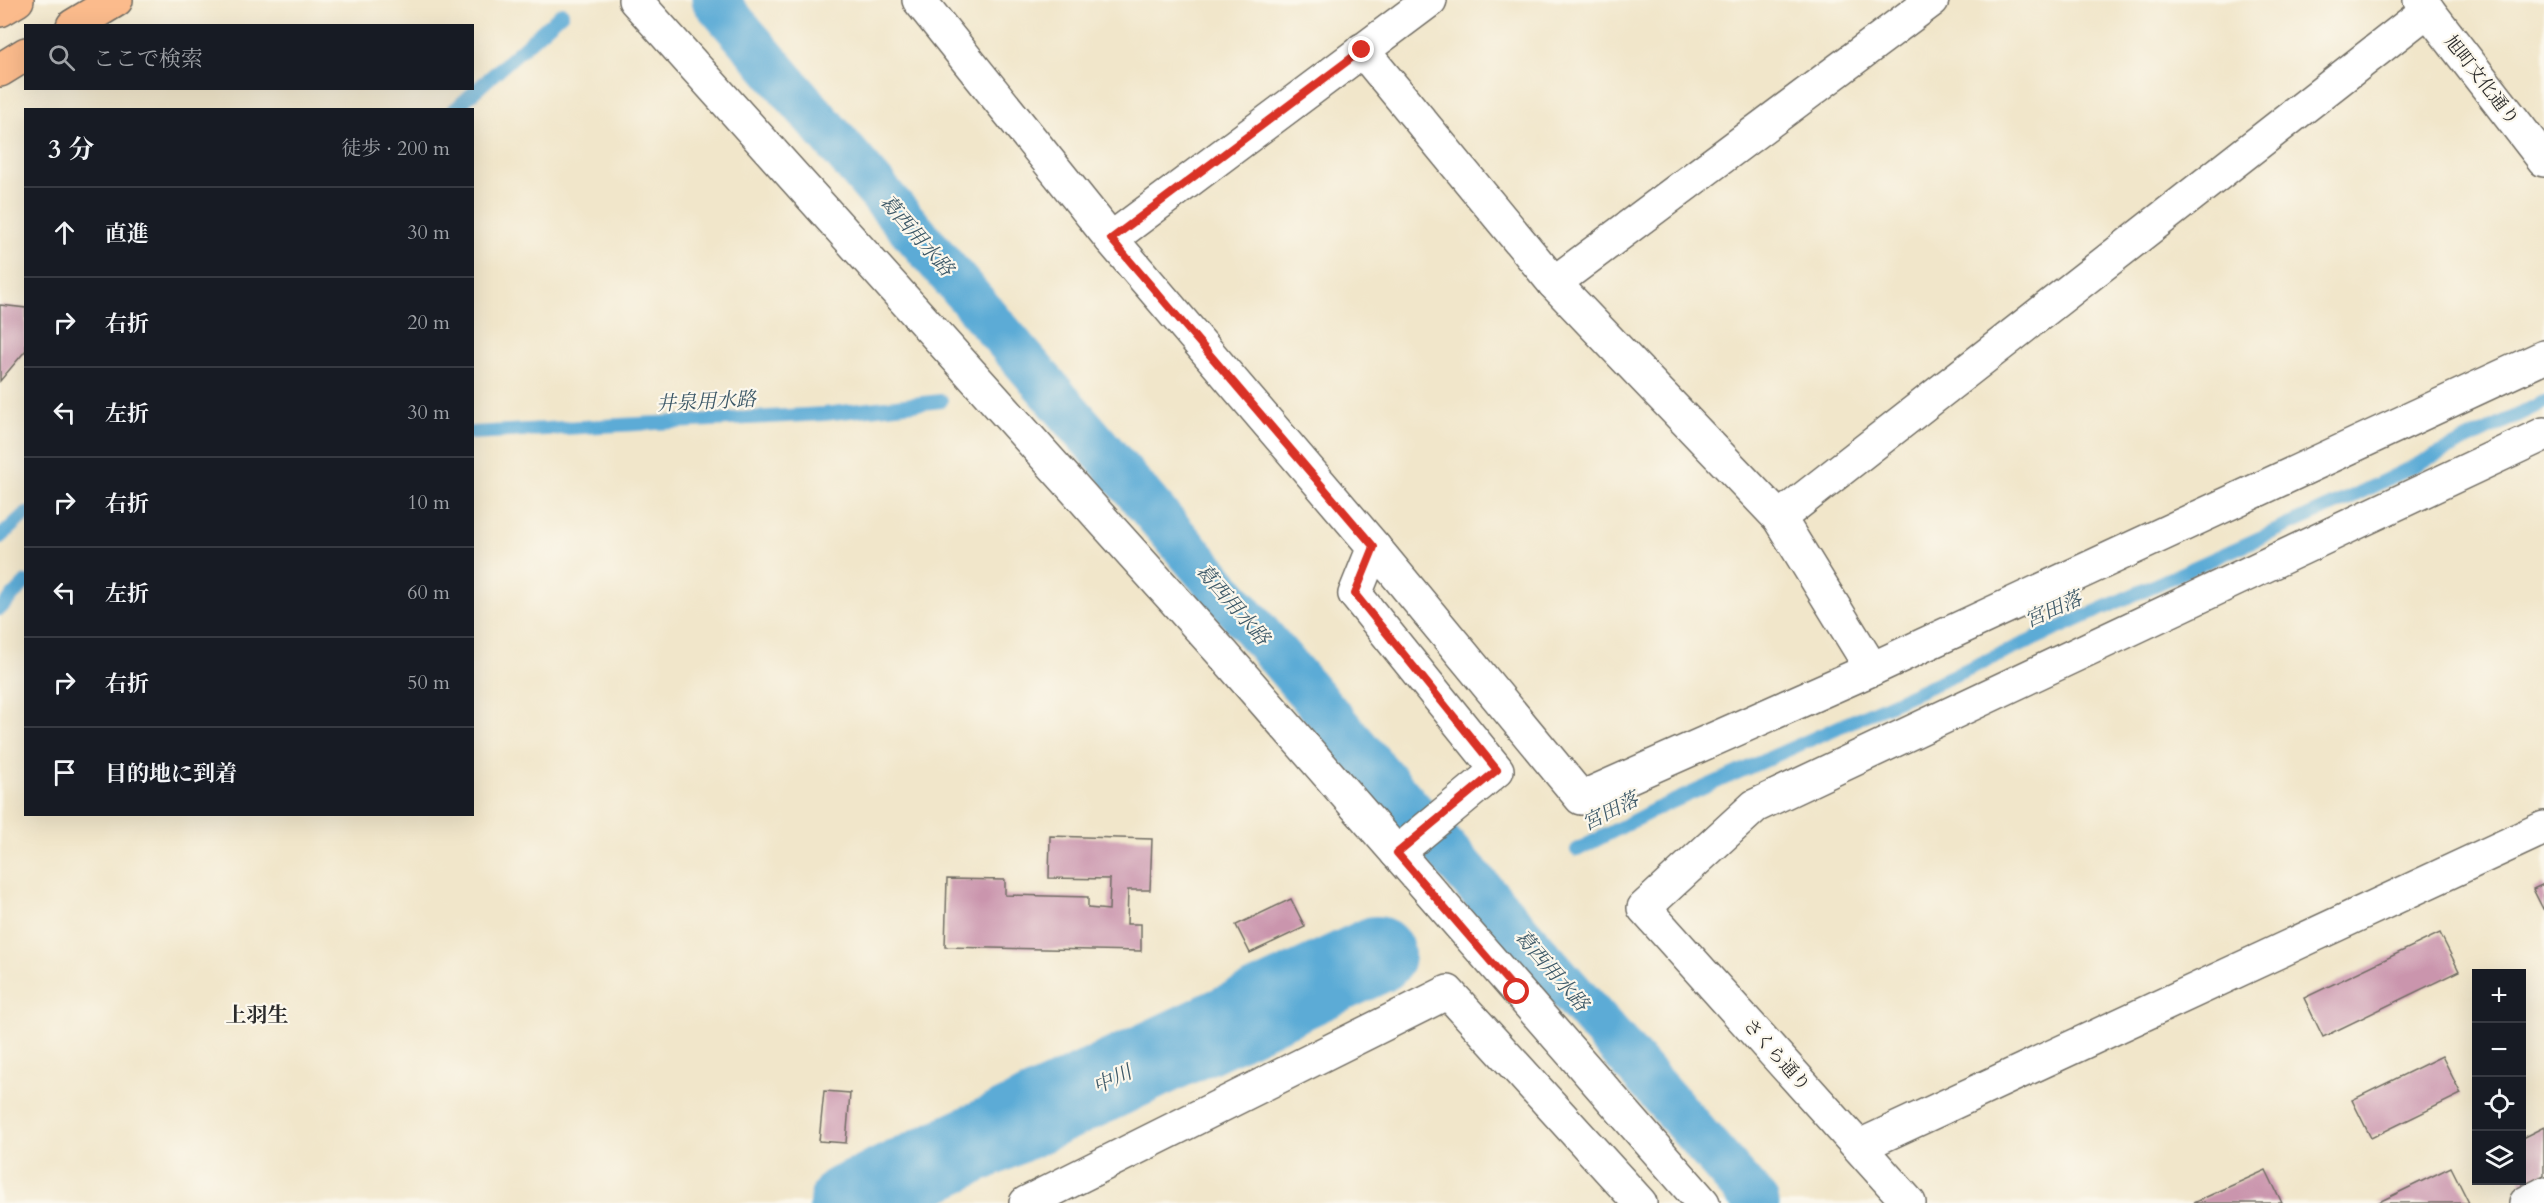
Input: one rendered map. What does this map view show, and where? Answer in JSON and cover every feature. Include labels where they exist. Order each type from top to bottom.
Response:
[{"type":"main road","points":[[0,10],[16,0]]},
{"type":"main road","points":[[76,24],[116,0]]},
{"type":"main road","points":[[0,70],[24,55]]},
{"type":"street","points":[[635,0],[1223,654],[1703,1203]]},
{"type":"street","points":[[919,0],[1111,239],[1374,547],[1581,798],[1872,669],[2544,357]]},
{"type":"street","points":[[1111,239],[1430,0]]},
{"type":"street","points":[[1554,283],[1932,0]]},
{"type":"street","points":[[1779,518],[2424,5]]},
{"type":"street","name":"旭町文化通り","points":[[2424,5],[2544,160]]},
{"type":"street","points":[[1362,50],[1554,283],[1779,518],[1872,669]]},
{"type":"street","name":"さくら通り","points":[[1909,1203],[1644,908],[1755,806],[2544,434]]},
{"type":"street","points":[[1374,547],[1355,594],[1497,770],[1397,853]]},
{"type":"street","points":[[1860,1146],[2544,828]]},
{"type":"street","points":[[1026,1203],[1448,992],[1640,1203]]},
{"type":"street","points":[[2526,1203],[2544,1194]]},
{"type":"building","points":[[0,305],[24,308],[24,352],[0,381]]},
{"type":"building","points":[[1050,836],[1152,839],[1150,890],[1128,890],[1127,924],[1141,924],[1141,951],[945,947],[947,879],[1005,880],[1005,895],[1088,897],[1088,908],[1109,910],[1110,879],[1049,878]]},
{"type":"building","points":[[2544,884],[2544,911],[2533,889]]},
{"type":"building","points":[[1291,899],[1305,927],[1250,953],[1236,925]]},
{"type":"building","points":[[2440,933],[2459,971],[2323,1037],[2304,998]]},
{"type":"building","points":[[2442,1056],[2461,1094],[2371,1138],[2352,1100]]},
{"type":"building","points":[[824,1091],[850,1093],[846,1143],[819,1141]]},
{"type":"building","points":[[2544,1127],[2544,1175],[2526,1184],[2526,1136]]},
{"type":"building","points":[[2451,1167],[2469,1203],[2377,1203]]},
{"type":"building","points":[[2266,1170],[2282,1203],[2193,1203]]},
{"type":"waterway","name":"葛西用水路","points":[[714,0],[1401,799],[1757,1203]]},
{"type":"waterway","points":[[456,108],[562,13]]},
{"type":"waterway","name":"井泉用水路","points":[[474,433],[824,414],[941,401]]},
{"type":"waterway","name":"宮田落","points":[[1577,850],[1654,810],[2351,497],[2544,402]]},
{"type":"waterway","points":[[0,537],[24,515]]},
{"type":"waterway","name":"井泉用水路","points":[[0,609],[24,584]]},
{"type":"waterway","name":"中川","points":[[848,1203],[1376,955]]},
{"type":"district","name":"上羽生","points":[[257,1015]]},
{"type":"route","points":[[1362,50],[1111,239],[1374,547],[1355,594],[1497,770],[1397,853],[1517,992]]}]
